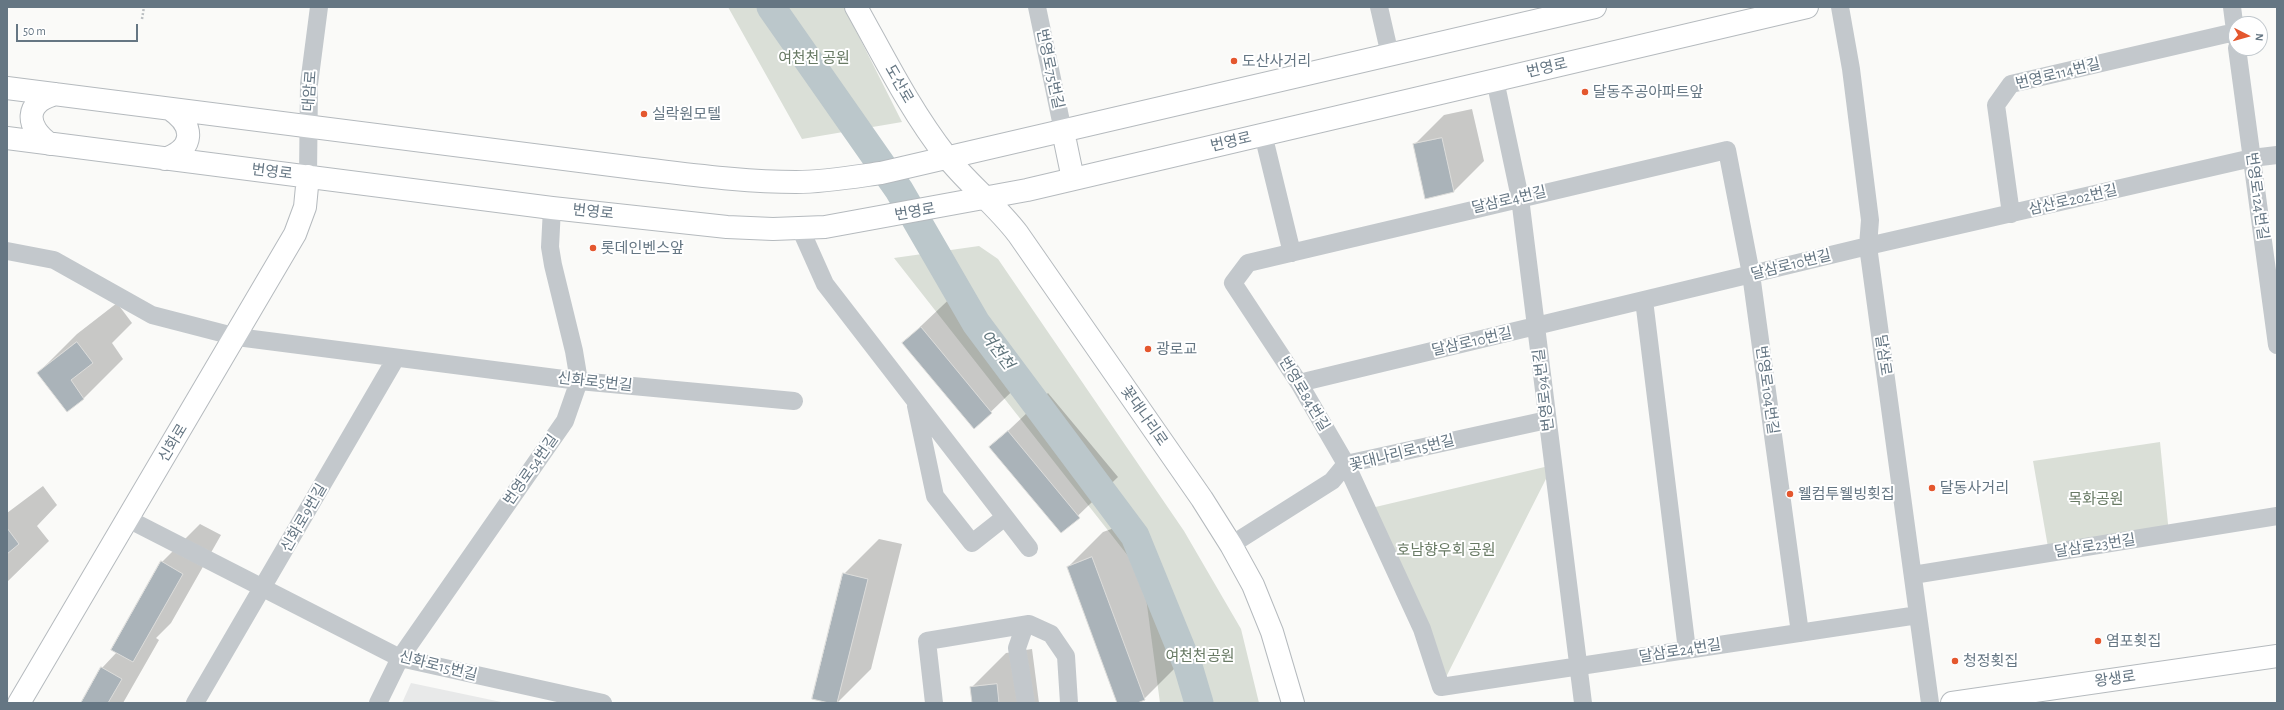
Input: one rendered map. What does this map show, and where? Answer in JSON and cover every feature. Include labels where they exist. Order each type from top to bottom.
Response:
[{"type":"main road","name":"도산로","points":[[856,7],[923,125],[938,159]]},
{"type":"main road","points":[[7,88],[732,179],[798,182],[835,180],[881,172],[1595,7]]},
{"type":"main road","name":"번영로","points":[[7,138],[552,208],[727,227],[800,228],[850,224],[959,204],[1074,179],[1807,7]]},
{"type":"main road","points":[[50,144],[36,134],[32,126],[31,117],[34,108],[40,100],[56,94]]},
{"type":"main road","points":[[165,159],[179,152],[189,138],[188,127],[183,118],[170,109]]},
{"type":"main road","points":[[1063,131],[1074,179]]},
{"type":"main road","name":"꽃대나리로","points":[[938,159],[987,198],[1018,234],[1202,499],[1231,545],[1253,585],[1272,632],[1293,703]]},
{"type":"main road","name":"신화로","points":[[19,703],[236,337],[295,234],[305,207],[308,176]]},
{"type":"main road","name":"왕생로","points":[[1952,703],[2277,656]]},
{"type":"street","name":"대암로","points":[[308,176],[309,84],[319,7]]},
{"type":"street","name":"번영로75번길","points":[[1037,7],[1063,131]]},
{"type":"street","points":[[1379,7],[1390,55]]},
{"type":"street","name":"달삼로","points":[[1840,7],[1851,70],[1870,220],[1868,246],[1930,703]]},
{"type":"street","name":"번영로114번길","points":[[2011,214],[1996,106],[2011,84],[2228,41]]},
{"type":"street","name":"번영로124번길","points":[[2238,56],[2277,345]]},
{"type":"street","name":"번영로94번길","points":[[1495,80],[1520,198],[1583,703]]},
{"type":"street","points":[[1263,134],[1292,253]]},
{"type":"street","name":"달삼로4번길","points":[[1292,253],[1726,150]]},
{"type":"street","name":"번영로104번길","points":[[1726,150],[1751,274],[1800,632]]},
{"type":"street","name":"삼산로202번길","points":[[1868,246],[2252,158],[2277,155]]},
{"type":"street","name":"번영로54번길","points":[[378,703],[400,658],[566,421],[579,381],[574,351],[550,247],[552,208]]},
{"type":"street","points":[[800,228],[825,284],[1029,548]]},
{"type":"street","name":"달삼로10번길","points":[[1299,383],[1868,246]]},
{"type":"street","name":"신화로5번길","points":[[7,251],[54,260],[152,315],[236,337],[579,381],[794,401]]},
{"type":"street","name":"번영로84번길","points":[[1292,253],[1248,263],[1233,283],[1299,383],[1346,464],[1422,629],[1441,687]]},
{"type":"street","points":[[1644,300],[1687,650]]},
{"type":"street","name":"신화로9번길","points":[[262,589],[396,358]]},
{"type":"street","points":[[914,400],[935,496],[972,543],[1005,517]]},
{"type":"street","name":"꽃대나리로15번길","points":[[1231,545],[1332,481],[1346,464],[1547,420]]},
{"type":"street","name":"달삼로23번길","points":[[1913,575],[2277,516]]},
{"type":"street","name":"신화로15번길","points":[[128,519],[262,589],[400,658],[603,703]]},
{"type":"street","points":[[195,703],[262,589]]},
{"type":"street","name":"달삼로24번길","points":[[1441,687],[1918,615]]},
{"type":"street","points":[[934,703],[927,641],[1029,624],[1051,634],[1066,656],[1069,703]]},
{"type":"street","points":[[1025,625],[1017,648],[1026,703]]},
{"type":"path","points":[[142,19],[144,7]]},
{"type":"shaded area","points":[[411,683],[506,703],[402,703]]},
{"type":"green space","name":"여천천 공원","points":[[728,7],[844,7],[902,122],[802,139]]},
{"type":"green space","name":"여천천공원","points":[[979,246],[998,259],[1184,531],[1241,629],[1259,703],[1160,703],[1143,575],[894,258]]},
{"type":"green space","name":"목화공원","points":[[2160,442],[2169,534],[2049,553],[2033,461]]},
{"type":"green space","name":"호남향우회 공원","points":[[1553,465],[1441,687],[1367,509]]},
{"type":"building","points":[[1442,138],[1454,192],[1425,199],[1413,144]]},
{"type":"building","points":[[921,327],[992,413],[974,429],[902,343]]},
{"type":"building","points":[[77,342],[93,363],[71,380],[84,399],[67,412],[37,373]]},
{"type":"building","points":[[1008,431],[1080,518],[1061,533],[989,447]]},
{"type":"building","points":[[7,528],[19,544],[7,554]]},
{"type":"building","points":[[1092,557],[1145,700],[1137,703],[1117,703],[1067,567]]},
{"type":"building","points":[[161,561],[183,574],[133,662],[111,650]]},
{"type":"building","points":[[843,573],[868,579],[837,703],[829,703],[812,699]]},
{"type":"building","points":[[101,667],[122,679],[108,703],[81,703]]},
{"type":"building","points":[[997,684],[999,703],[972,703],[970,687]]},
{"type":"waterway","name":"여천천","points":[[771,7],[899,190],[976,323],[1135,536],[1188,666],[1199,703]]},
{"type":"place","name":"도산사거리","points":[[1234,61]]},
{"type":"place","name":"달동주공아파트앞","points":[[1585,92]]},
{"type":"place","name":"실락원모텔","points":[[644,114]]},
{"type":"place","name":"롯데인벤스앞","points":[[593,248]]},
{"type":"place","name":"광로교","points":[[1148,349]]},
{"type":"place","name":"달동사거리","points":[[1932,488]]},
{"type":"place","name":"웰컴투웰빙횟집","points":[[1790,494]]},
{"type":"place","name":"염포횟집","points":[[2098,641]]},
{"type":"place","name":"청정횟집","points":[[1955,661]]}]
